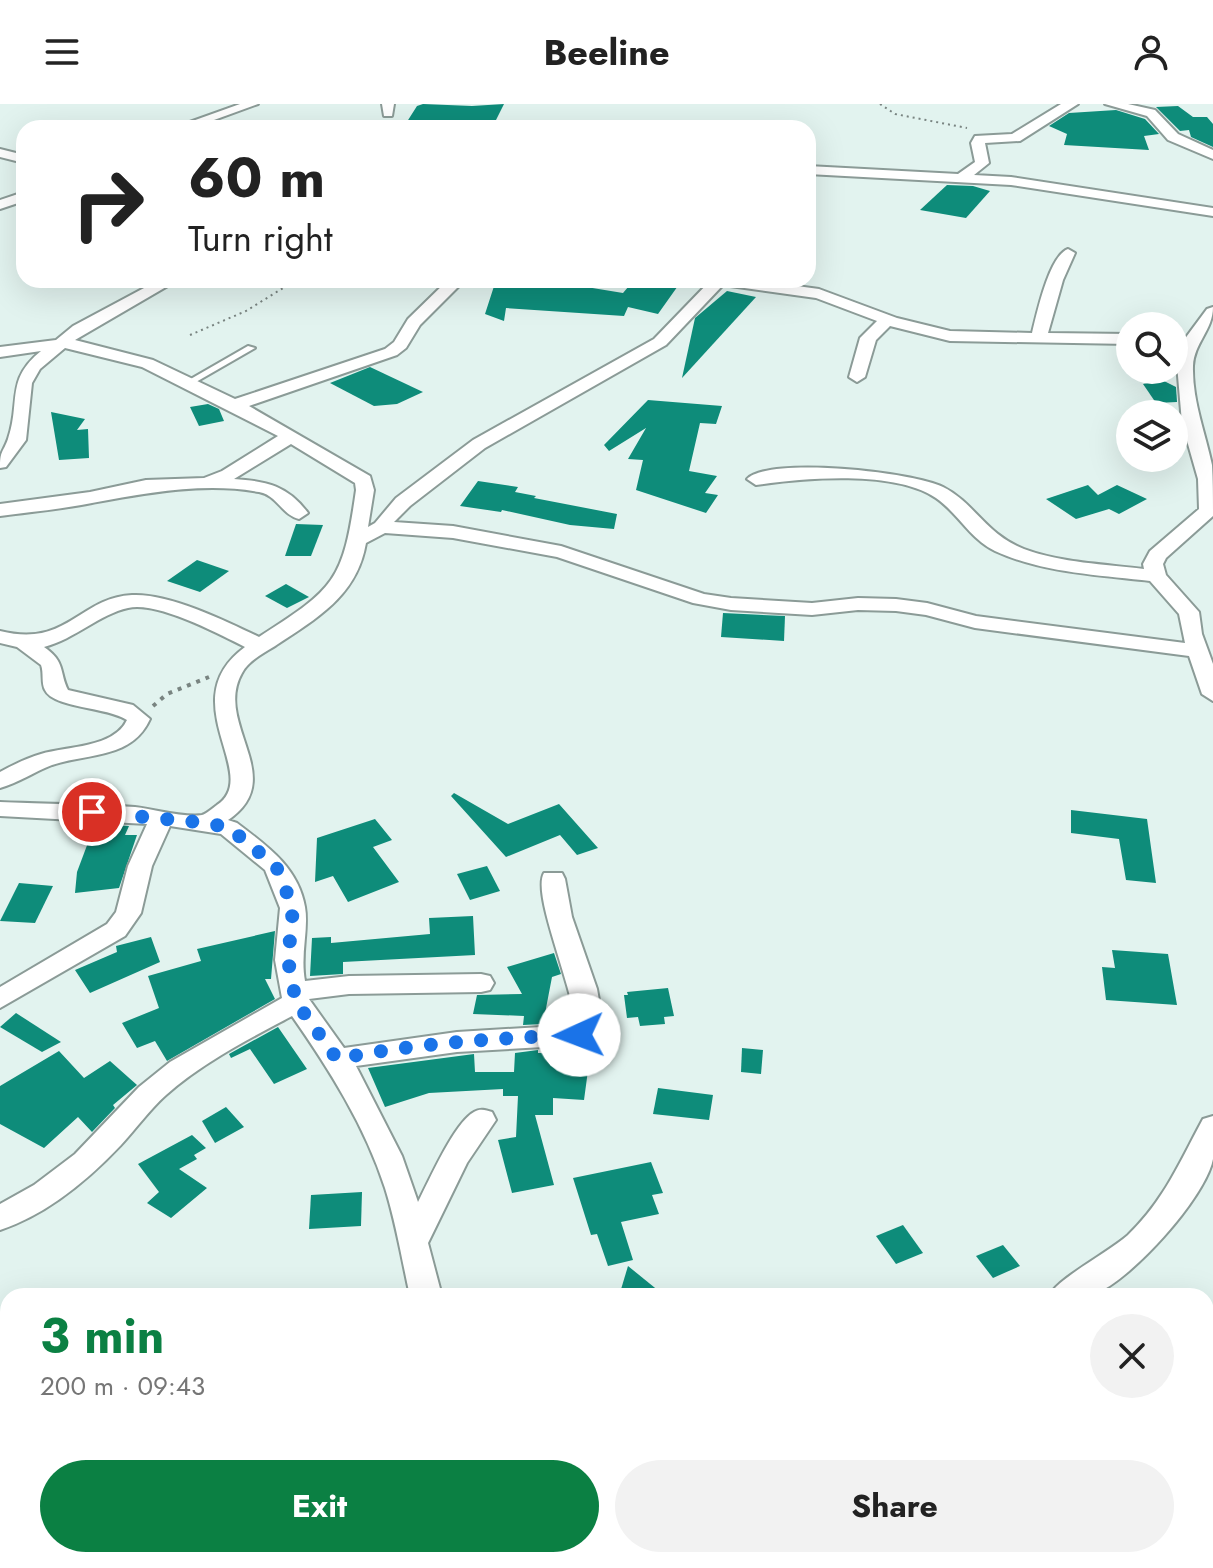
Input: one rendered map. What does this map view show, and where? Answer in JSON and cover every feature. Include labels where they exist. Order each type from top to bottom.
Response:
[{"type":"street","points":[[203,120],[252,104]]},
{"type":"street","points":[[963,177],[982,163],[978,143],[983,138],[1015,138],[1051,113],[1072,104]]},
{"type":"street","points":[[1111,104],[1151,113],[1173,137],[1213,155]]},
{"type":"street","points":[[816,170],[1041,184],[1213,212]]},
{"type":"street","points":[[1038,338],[1055,280],[1068,253]]},
{"type":"street","points":[[0,463],[17,440],[25,375],[62,342],[109,311],[154,288]]},
{"type":"street","points":[[234,405],[391,352],[400,345],[414,322],[449,288]]},
{"type":"street","points":[[359,539],[382,527],[403,502],[479,444],[660,342],[712,288]]},
{"type":"street","points":[[777,288],[819,294],[887,320],[950,336],[1116,339]]},
{"type":"street","points":[[1188,335],[1213,312]]},
{"type":"street","points":[[857,377],[868,338],[887,320]]},
{"type":"street","points":[[0,352],[62,342],[137,359],[234,405],[364,480],[359,539],[348,579],[334,596],[251,652],[225,685],[225,716],[243,765],[241,787],[237,802],[228,813],[207,823]]},
{"type":"street","points":[[1154,576],[1153,565],[1157,556],[1208,510],[1207,479],[1191,423],[1186,384]]},
{"type":"street","points":[[205,483],[228,475],[289,437]]},
{"type":"street","points":[[756,479],[819,473],[856,475],[936,489],[985,539],[1006,549],[1039,559],[1154,576],[1189,612],[1192,634],[1213,694]]},
{"type":"street","points":[[2,509],[90,498],[146,486],[205,483],[259,486],[277,491],[299,513]]},
{"type":"street","points":[[382,527],[453,532],[561,552],[700,599],[731,604],[812,609],[858,604],[896,605],[927,609],[975,622],[1133,645],[1199,651]]},
{"type":"street","points":[[26,645],[51,639],[122,603],[140,600],[162,606],[251,652]]},
{"type":"street","points":[[0,637],[26,645],[49,658],[55,668],[54,688],[61,695],[120,707],[135,713],[139,719],[131,734],[116,742],[34,764],[0,781]]},
{"type":"street","points":[[0,809],[207,823],[229,828],[276,866],[287,885],[293,908],[288,960],[295,997],[337,1059],[387,1156],[414,1242],[424,1288]]},
{"type":"street","points":[[0,999],[116,930],[128,913],[140,866],[162,818]]},
{"type":"street","points":[[337,1059],[395,1047],[478,1039],[579,1035],[588,1031],[589,1021],[577,966],[561,923],[553,879]]},
{"type":"street","points":[[0,1218],[33,1202],[78,1168],[109,1140],[138,1103],[165,1080],[295,997],[349,985],[481,983]]},
{"type":"street","points":[[414,1242],[455,1157],[482,1120]]},
{"type":"street","points":[[1079,1288],[1133,1250],[1162,1220],[1186,1188],[1213,1127]]},
{"type":"lane","points":[[186,384],[251,348]]},
{"type":"path","points":[[880,104],[892,114],[956,124],[983,138]]},
{"type":"path","points":[[190,335],[250,309],[278,288]]},
{"type":"path","points":[[139,719],[167,694],[200,682],[251,652]]},
{"type":"building","points":[[504,104],[496,120],[408,120],[417,106]]},
{"type":"building","points":[[1178,106],[1193,117],[1207,117],[1213,124],[1213,147],[1191,137],[1189,130],[1180,131],[1156,107]]},
{"type":"building","points":[[1116,110],[1145,119],[1159,134],[1144,136],[1149,150],[1064,145],[1067,134],[1049,126],[1069,113]]},
{"type":"building","points":[[947,185],[973,186],[990,191],[966,218],[920,210]]},
{"type":"building","points":[[493,288],[592,288],[623,293],[627,288],[676,288],[658,314],[628,307],[624,316],[506,308],[504,321],[485,314]]},
{"type":"building","points":[[727,291],[756,297],[682,378],[695,318]]},
{"type":"building","points":[[370,367],[423,392],[397,404],[374,406],[330,383]]},
{"type":"building","points":[[1143,384],[1170,384],[1176,387],[1177,400],[1154,400]]},
{"type":"building","points":[[648,400],[722,406],[716,424],[700,423],[689,471],[717,476],[705,493],[718,495],[706,513],[636,490],[643,460],[628,459],[646,428],[609,451],[604,445]]},
{"type":"building","points":[[208,404],[219,409],[224,421],[199,426],[190,407]]},
{"type":"building","points":[[51,412],[85,419],[77,430],[88,429],[89,458],[59,460]]},
{"type":"building","points":[[478,481],[518,487],[515,492],[536,496],[534,498],[617,514],[614,529],[570,525],[502,510],[460,506]]},
{"type":"building","points":[[1088,485],[1098,495],[1117,485],[1147,499],[1119,514],[1109,509],[1076,519],[1046,499]]},
{"type":"building","points":[[296,524],[323,525],[311,556],[285,556]]},
{"type":"building","points":[[197,560],[229,571],[200,592],[167,581]]},
{"type":"building","points":[[286,584],[309,597],[287,608],[265,596]]},
{"type":"building","points":[[723,613],[785,616],[784,641],[721,637]]},
{"type":"building","points":[[454,793],[508,824],[559,804],[598,848],[577,855],[560,835],[506,857],[451,796]]},
{"type":"building","points":[[1071,810],[1147,819],[1156,883],[1126,880],[1119,839],[1071,833]]},
{"type":"building","points":[[375,819],[392,840],[373,847],[399,882],[348,902],[333,876],[315,882],[317,838]]},
{"type":"building","points":[[95,824],[129,826],[125,835],[137,835],[119,888],[75,893],[77,872]]},
{"type":"building","points":[[487,866],[500,891],[470,900],[457,874]]},
{"type":"building","points":[[19,883],[53,886],[35,923],[0,921]]},
{"type":"building","points":[[473,916],[475,955],[343,962],[343,974],[310,976],[312,938],[331,937],[331,943],[430,934],[429,918]]},
{"type":"building","points":[[275,931],[271,979],[265,979],[275,999],[167,1061],[155,1041],[137,1048],[122,1023],[159,1008],[148,976],[201,961],[197,949]]},
{"type":"building","points":[[151,937],[160,962],[90,993],[75,970],[117,952],[116,946]]},
{"type":"building","points":[[1112,950],[1168,954],[1177,1005],[1106,1000],[1102,967],[1115,968]]},
{"type":"building","points":[[554,953],[561,974],[552,977],[543,1024],[523,1025],[524,1016],[473,1014],[477,995],[522,994],[507,967]]},
{"type":"building","points":[[668,988],[674,1016],[664,1017],[665,1024],[640,1026],[638,1017],[627,1018],[624,995],[628,995],[627,992]]},
{"type":"building","points":[[16,1013],[61,1042],[42,1052],[0,1027]]},
{"type":"building","points":[[278,1027],[307,1069],[274,1084],[250,1049],[231,1058],[229,1054]]},
{"type":"building","points":[[742,1048],[763,1050],[761,1074],[741,1072]]},
{"type":"building","points":[[538,1050],[538,1053],[559,1053],[558,1061],[589,1063],[584,1100],[553,1098],[553,1115],[535,1115],[554,1185],[512,1193],[498,1140],[516,1137],[518,1096],[503,1096],[503,1089],[429,1093],[385,1107],[368,1068],[474,1054],[475,1072],[514,1072],[515,1053]]},
{"type":"building","points":[[59,1051],[84,1078],[110,1061],[137,1085],[113,1105],[115,1108],[92,1132],[78,1117],[44,1148],[0,1124],[0,1086]]},
{"type":"building","points":[[658,1088],[713,1095],[709,1120],[653,1114]]},
{"type":"building","points":[[226,1107],[244,1127],[215,1143],[202,1121]]},
{"type":"building","points":[[192,1135],[206,1148],[194,1155],[197,1159],[179,1169],[207,1188],[171,1218],[147,1203],[159,1192],[138,1164]]},
{"type":"building","points":[[651,1162],[663,1193],[652,1195],[659,1214],[621,1222],[633,1260],[608,1266],[597,1234],[591,1235],[573,1178]]},
{"type":"building","points":[[362,1192],[361,1226],[309,1229],[311,1195]]},
{"type":"building","points":[[903,1225],[923,1253],[896,1264],[876,1236]]},
{"type":"building","points":[[1003,1245],[1020,1266],[993,1278],[976,1256]]},
{"type":"building","points":[[628,1266],[655,1288],[621,1288]]},
{"type":"route","points":[[92,812],[207,823],[229,828],[276,866],[287,885],[293,908],[288,960],[296,1002],[337,1059],[395,1047],[478,1039],[579,1035]]}]
